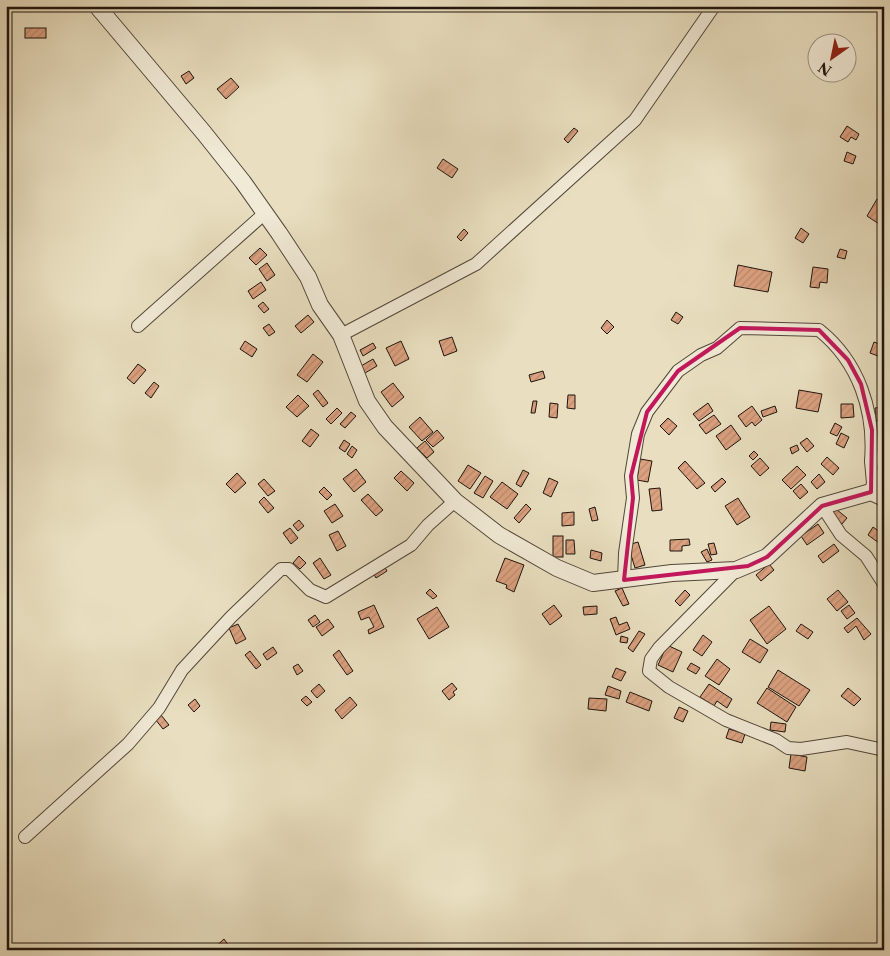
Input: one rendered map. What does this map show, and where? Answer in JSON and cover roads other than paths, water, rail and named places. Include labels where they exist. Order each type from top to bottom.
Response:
[{"type":"street","points":[[97,6],[204,133],[265,213],[308,277],[320,305],[341,335],[368,401],[385,427],[454,501],[500,535],[557,568],[593,583],[624,580],[672,573],[736,570],[768,557],[822,506],[878,495],[873,483],[870,461],[872,430],[861,384],[848,360],[829,338],[819,330],[812,329],[740,328],[717,348],[701,355],[678,372],[646,412],[638,434],[631,476],[633,498],[625,552],[624,580]]},
{"type":"street","points":[[341,335],[476,264],[635,120],[714,6]]},
{"type":"street","points":[[138,326],[265,213]]},
{"type":"street","points":[[870,461],[884,457]]},
{"type":"street","points":[[25,837],[128,744],[159,708],[182,670],[231,617],[281,569],[289,569],[310,590],[326,597],[412,545],[428,525],[454,501]]},
{"type":"street","points":[[822,506],[841,535],[866,556],[884,584]]},
{"type":"street","points":[[736,570],[659,648],[651,659],[649,671],[669,687],[726,720],[776,740],[788,748],[801,749],[847,742],[884,750]]}]
